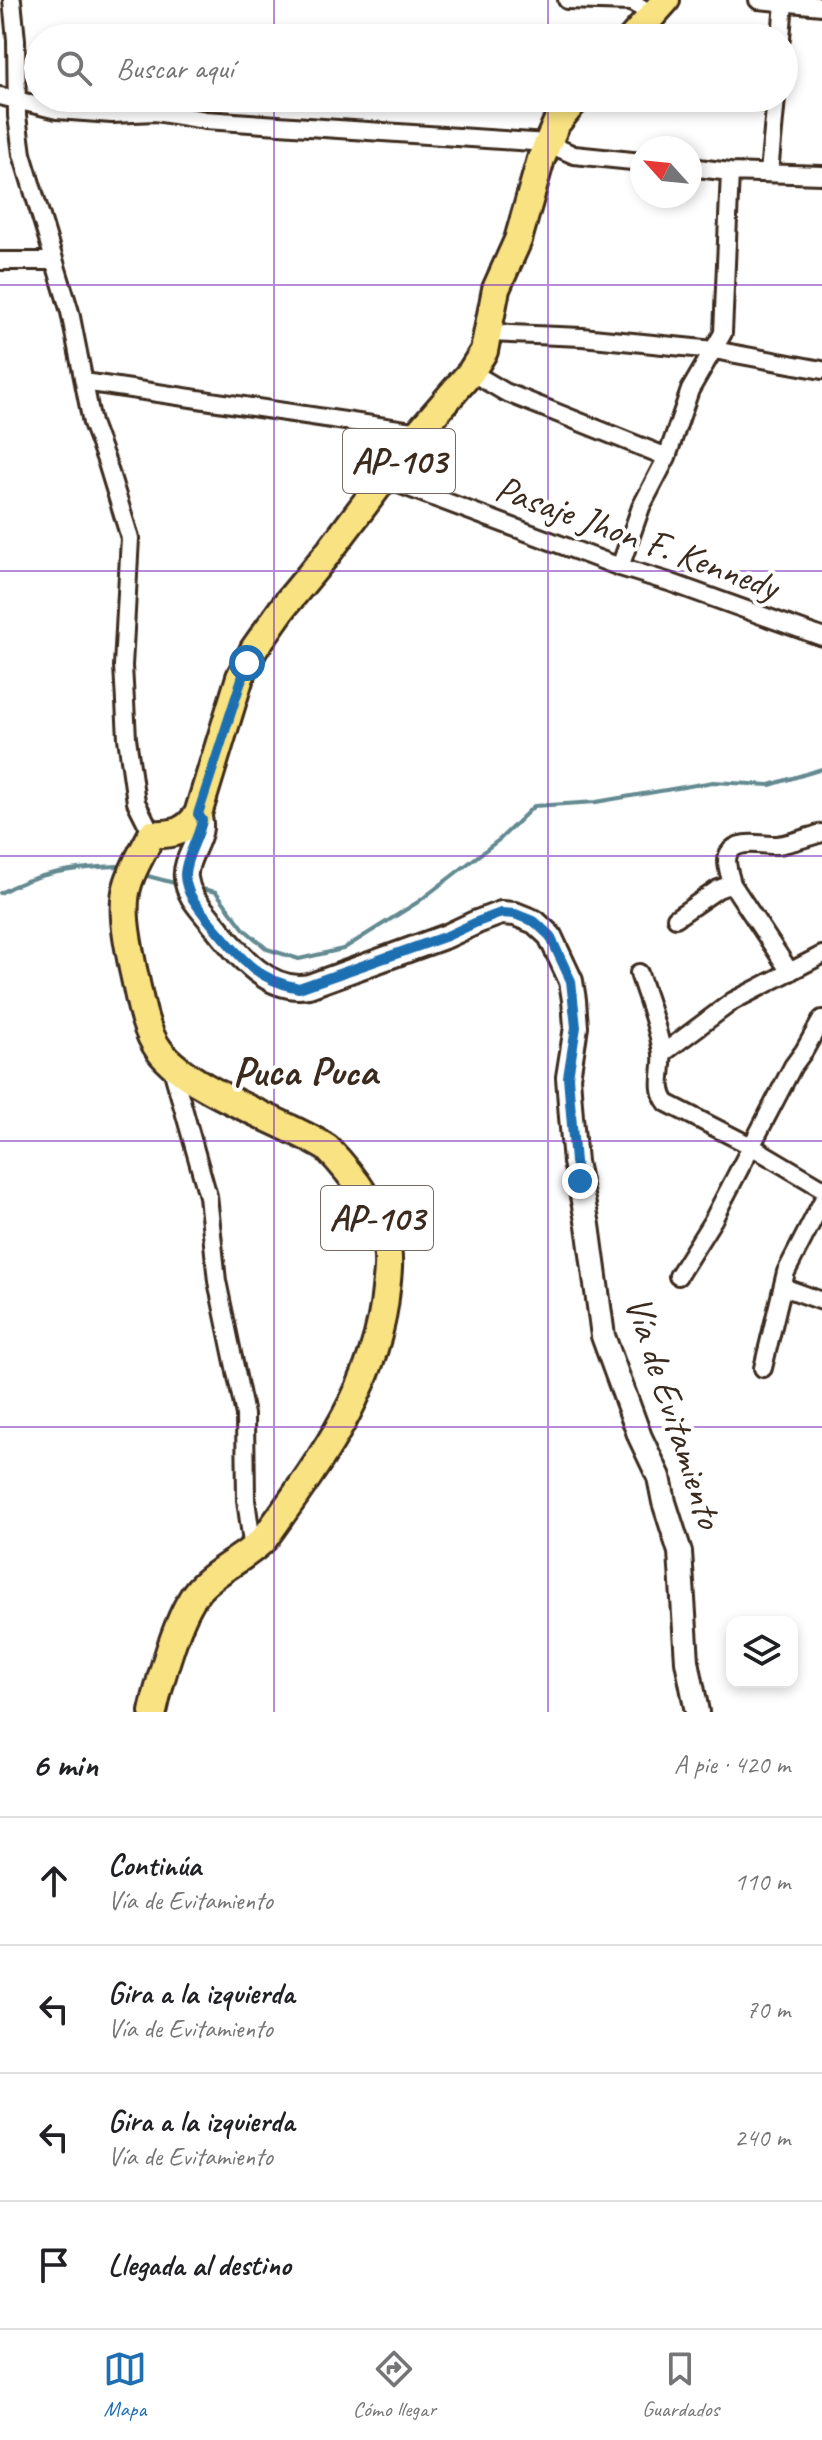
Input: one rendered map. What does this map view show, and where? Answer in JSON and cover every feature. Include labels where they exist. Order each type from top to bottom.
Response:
[{"type":"main road","points":[[644,24],[666,0]]},
{"type":"main road","name":"Vía de Evitamiento","points":[[566,112],[547,143],[518,240],[496,289],[484,351],[471,372],[419,432],[285,605],[254,649],[240,677],[198,814],[202,820],[187,860],[187,884],[227,942],[252,968],[284,985],[299,988],[447,936],[501,913],[515,914],[535,922],[550,936],[571,981],[574,1000],[576,1027],[568,1077],[571,1117],[575,1162],[588,1225],[603,1336],[640,1437],[659,1477],[680,1552],[687,1661],[697,1712]]},
{"type":"main road","points":[[152,834],[182,831],[191,825],[198,814]]},
{"type":"main road","name":"AP-103","points":[[152,834],[134,871],[125,899],[130,951],[138,988],[148,1030],[159,1051],[201,1084],[327,1148],[368,1201],[378,1220],[388,1255],[380,1330],[353,1401],[337,1433],[264,1539],[198,1590],[160,1678],[153,1712]]},
{"type":"street","points":[[12,0],[16,40],[8,99],[52,261],[70,312],[92,423],[130,538],[123,666],[127,738],[136,802],[152,834]]},
{"type":"street","points":[[567,0],[631,2],[642,8],[640,24]]},
{"type":"street","points":[[758,0],[822,6]]},
{"type":"street","points":[[782,24],[784,2]]},
{"type":"street","points":[[85,112],[155,112],[233,122],[547,143],[574,155],[630,161]]},
{"type":"street","points":[[769,173],[775,112]]},
{"type":"street","points":[[702,168],[822,175]]},
{"type":"street","points":[[620,567],[641,507],[667,457],[690,390],[723,333],[730,172]]},
{"type":"street","points":[[0,261],[52,261]]},
{"type":"street","points":[[488,333],[582,337],[714,350],[822,370]]},
{"type":"street","points":[[471,372],[505,392],[667,457]]},
{"type":"street","points":[[84,382],[419,432]]},
{"type":"street","name":"Pasaje Jhon F. Kennedy","points":[[385,479],[620,567],[822,637]]},
{"type":"street","points":[[790,972],[732,884],[728,854],[741,845],[779,845],[822,833]]},
{"type":"street","points":[[676,918],[718,889],[732,884]]},
{"type":"street","points":[[662,1054],[733,1001],[822,955]]},
{"type":"street","points":[[639,973],[662,1054],[660,1088],[667,1103],[751,1146],[822,1188]]},
{"type":"street","points":[[678,1276],[713,1220],[793,1066],[822,1019]]},
{"type":"street","points":[[171,1062],[208,1196],[217,1281],[245,1415],[246,1500],[253,1550]]},
{"type":"street","points":[[763,1368],[791,1261],[822,1202]]},
{"type":"street","points":[[783,1287],[822,1301]]},
{"type":"waterway","points":[[198,888],[216,892],[244,929],[267,949],[299,959],[343,949],[418,902],[500,839],[534,806],[596,802],[713,782],[770,785],[822,769]]},
{"type":"waterway","points":[[0,893],[28,880],[57,872],[117,866],[124,868]]},
{"type":"waterway","points":[[140,874],[178,884]]},
{"type":"district","name":"Puca Puca","points":[[305,1071]]},
{"type":"route","points":[[247,663],[198,814],[202,820],[200,831],[187,860],[185,876],[189,893],[227,942],[252,968],[284,985],[299,988],[447,936],[501,913],[515,914],[535,922],[550,936],[571,981],[576,1027],[568,1077],[575,1162],[580,1181]]}]
